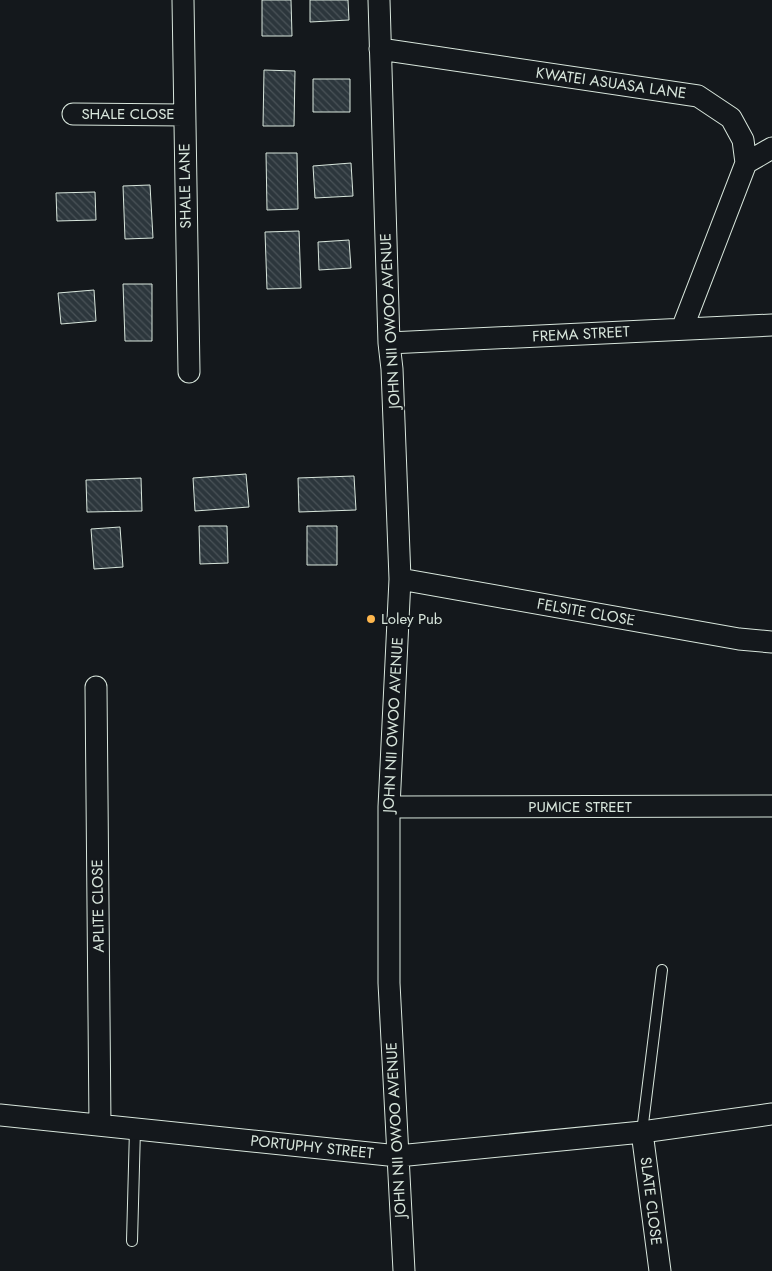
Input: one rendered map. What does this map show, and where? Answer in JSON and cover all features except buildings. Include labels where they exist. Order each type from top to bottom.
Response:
[{"type":"street","name":"SHALE LANE","points":[[183,0],[189,372]]},
{"type":"street","name":"JOHN NII OWOO AVENUE","points":[[380,0],[389,343],[392,368],[400,579],[389,807],[389,983],[404,1271]]},
{"type":"street","name":"KWATEI ASUASA LANE","points":[[380,49],[698,96],[731,118],[742,140],[746,163]]},
{"type":"street","name":"SHALE CLOSE","points":[[73,114],[184,115]]},
{"type":"street","points":[[682,329],[746,163],[772,148]]},
{"type":"street","name":"FREMA STREET","points":[[389,343],[772,325]]},
{"type":"street","name":"FELSITE CLOSE","points":[[400,579],[729,637],[772,642]]},
{"type":"street","name":"APLITE CLOSE","points":[[96,687],[100,1125]]},
{"type":"street","name":"PUMICE STREET","points":[[389,807],[772,806]]},
{"type":"street","name":"PORTUPHY STREET","points":[[0,1114],[398,1156],[642,1132],[772,1114]]},
{"type":"street","name":"SLATE CLOSE","points":[[642,1132],[660,1271]]},
{"type":"lane","points":[[642,1132],[662,970]]},
{"type":"lane","points":[[132,1241],[135,1129]]},
{"type":"place","name":"Loley Pub","points":[[371,619]]}]
